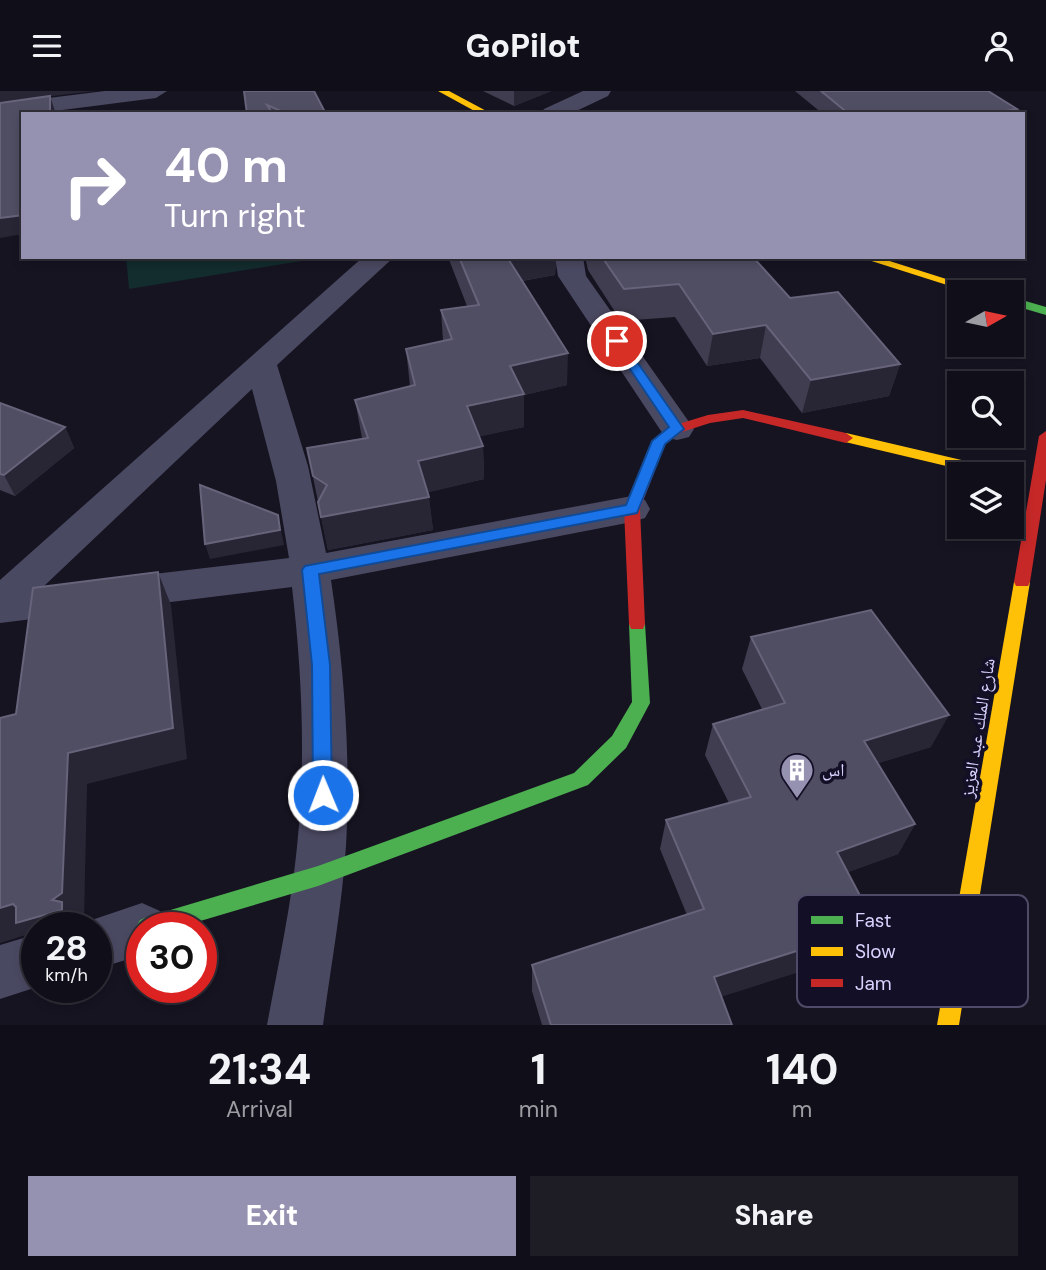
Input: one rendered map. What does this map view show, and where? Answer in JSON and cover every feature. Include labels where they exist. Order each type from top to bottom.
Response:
[{"type":"street","points":[[0,111],[156,91]]},
{"type":"street","points":[[442,91],[484,112]]},
{"type":"street","points":[[556,112],[600,91]]},
{"type":"street","points":[[0,606],[261,363],[378,259]]},
{"type":"street","points":[[569,259],[572,276],[677,429]]},
{"type":"street","points":[[871,259],[947,282]]},
{"type":"street","points":[[1024,305],[1046,311]]},
{"type":"street","points":[[261,363],[293,479],[310,570],[321,665],[323,820],[318,876],[295,1025]]},
{"type":"street","points":[[198,912],[318,876],[581,779],[619,742],[641,703],[632,509],[659,441],[677,429],[708,419],[743,414],[949,462]]},
{"type":"street","name":"شارع الملك عبد العزيز","points":[[966,895],[1025,480],[1046,436]]},
{"type":"street","points":[[0,606],[310,570],[632,509]]},
{"type":"street","points":[[0,972],[21,966]]},
{"type":"street","name":"شارع الملك عبد العزيز","points":[[948,1025],[951,1007]]},
{"type":"green space","points":[[126,259],[314,259],[129,289]]},
{"type":"building","points":[[244,91],[314,91],[325,112],[283,112],[267,105],[272,112],[247,112]]},
{"type":"building","points":[[821,91],[988,91],[1017,109],[1000,112],[847,112]]},
{"type":"building","points":[[50,96],[50,112],[21,112],[21,215],[0,218],[0,103]]},
{"type":"building","points":[[460,259],[508,259],[568,353],[510,366],[524,394],[467,406],[483,446],[418,461],[429,497],[321,517],[318,502],[327,485],[313,476],[307,448],[368,438],[355,400],[415,385],[406,349],[452,339],[441,310],[479,305]]},
{"type":"building","points":[[603,259],[755,259],[790,298],[838,292],[900,364],[811,380],[766,325],[713,334],[679,284],[624,289]]},
{"type":"building","points":[[0,403],[65,427],[4,475],[0,474]]},
{"type":"building","points":[[200,485],[278,515],[280,530],[205,544]]},
{"type":"building","points":[[158,572],[173,728],[68,753],[62,893],[52,900],[62,902],[62,910],[21,912],[21,922],[16,923],[16,907],[13,904],[0,908],[0,718],[16,714],[33,588]]},
{"type":"building","points":[[871,610],[949,715],[864,741],[915,824],[837,852],[860,895],[797,895],[797,951],[714,977],[732,1025],[551,1025],[532,965],[704,909],[666,820],[751,797],[713,724],[785,703],[751,637]]},
{"type":"traffic: fast","points":[[1024,305],[1046,311]]},
{"type":"traffic: fast","points":[[197,912],[318,876],[581,779],[619,742],[641,703],[637,624]]},
{"type":"traffic: slow","points":[[442,91],[484,112]]},
{"type":"traffic: slow","points":[[871,259],[947,282]]},
{"type":"traffic: slow","points":[[846,438],[949,462]]},
{"type":"traffic: slow","points":[[970,895],[1022,582]]},
{"type":"traffic: slow","points":[[948,1025],[951,1007]]},
{"type":"traffic: jam","points":[[637,624],[632,509],[659,441],[677,429],[708,419],[743,414],[846,438]]},
{"type":"traffic: jam","points":[[1022,582],[1046,436]]},
{"type":"place","name":"اس","points":[[797,800]]},
{"type":"route","points":[[323,795],[321,665],[310,570],[632,509],[659,441],[677,429],[617,341]]}]
